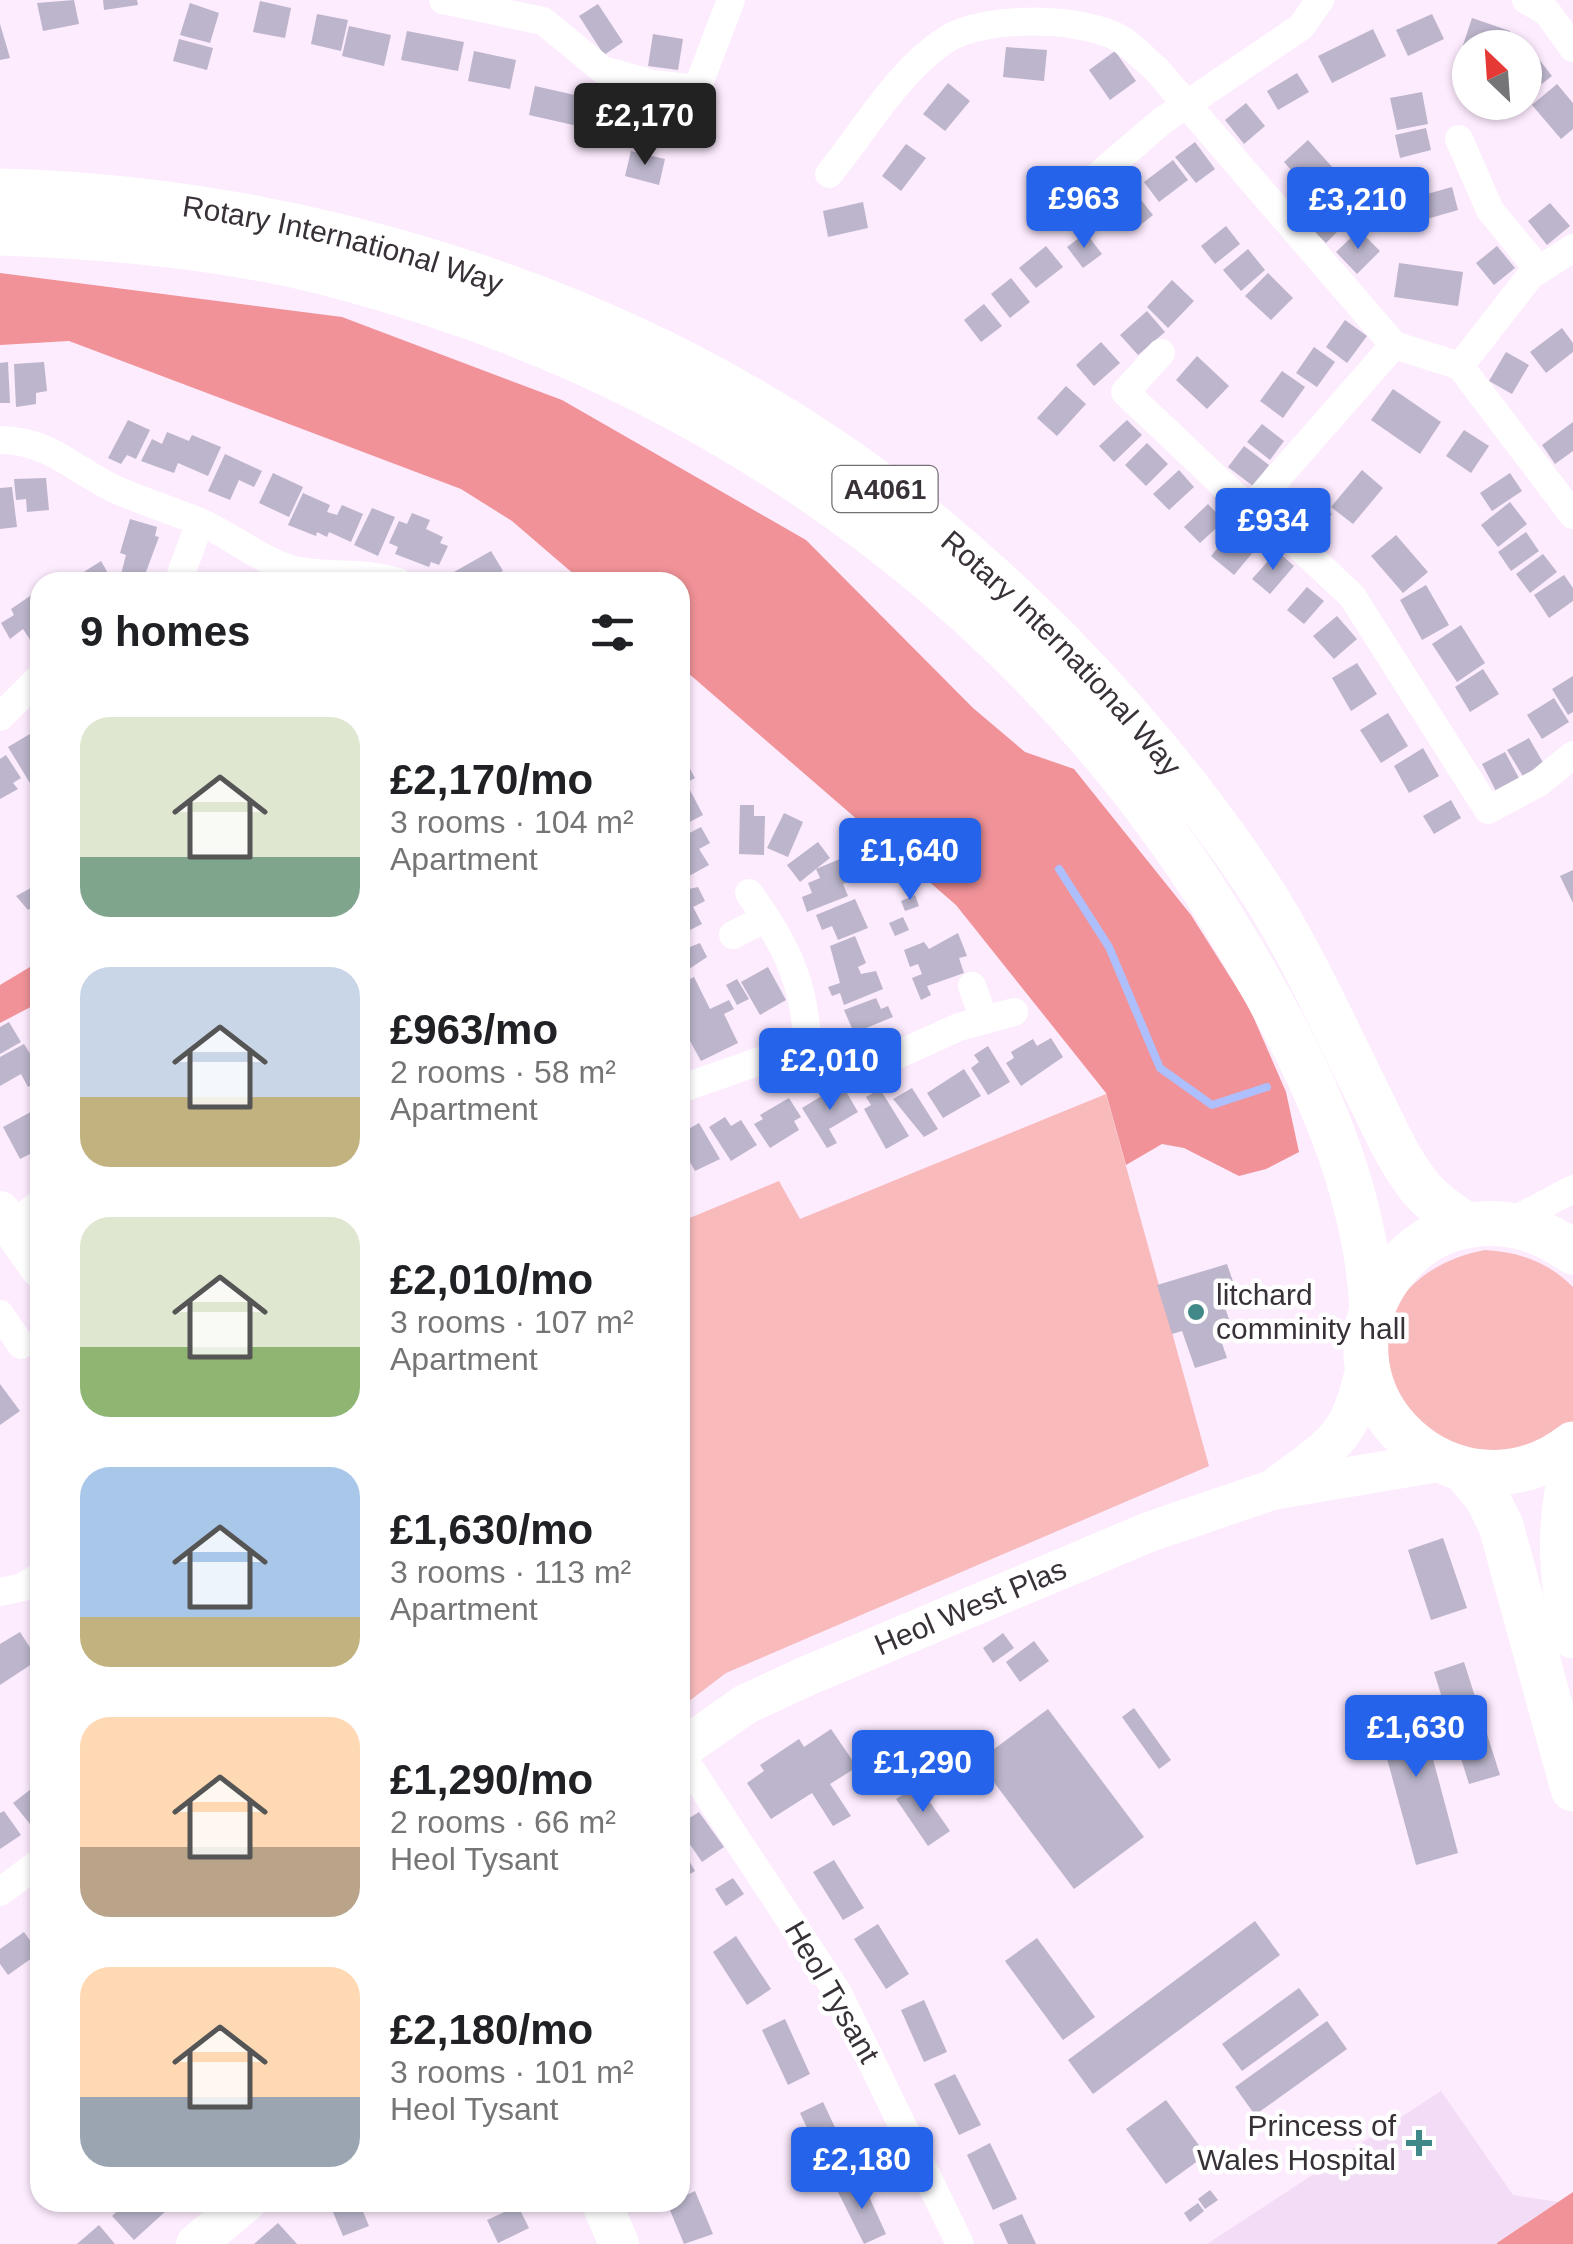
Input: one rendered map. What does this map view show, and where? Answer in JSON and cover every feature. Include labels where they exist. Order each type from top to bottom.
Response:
[{"type":"main road","name":"Rotary International Way","points":[[0,190],[184,208],[308,227],[345,238],[586,318],[708,378],[818,441],[913,510],[1002,590],[1092,678],[1175,774],[1260,889],[1416,1184],[1488,1224],[1533,1229],[1573,1252]]},
{"type":"main road","name":"Rotary International Way","points":[[0,233],[148,243],[252,258],[334,275],[442,306],[615,374],[744,444],[851,516],[926,575],[1031,674],[1092,740],[1213,902],[1266,991],[1342,1162],[1364,1221],[1372,1310]]},
{"type":"main road","points":[[1488,1224],[1440,1234],[1398,1265],[1372,1310],[1367,1362],[1387,1414],[1404,1437],[1451,1466],[1486,1498],[1501,1526],[1573,1789]]},
{"type":"main road","points":[[1451,1466],[1496,1474],[1527,1469],[1573,1444]]},
{"type":"main road","points":[[1573,1466],[1561,1510],[1560,1558],[1573,1636]]},
{"type":"street","points":[[456,2],[544,21],[603,70],[653,84],[696,89],[732,0]]},
{"type":"street","points":[[1058,210],[1186,104],[1302,27],[1320,0]]},
{"type":"street","points":[[1526,0],[1547,12],[1573,48]]},
{"type":"street","points":[[830,174],[915,68],[945,39],[985,24],[1065,24],[1116,36],[1157,70],[1394,344],[1460,366],[1573,515]]},
{"type":"street","points":[[1459,139],[1490,210],[1539,270]]},
{"type":"street","points":[[1460,366],[1486,327],[1539,270],[1573,248]]},
{"type":"street","points":[[1251,508],[1394,344]]},
{"type":"street","points":[[1161,354],[1125,392],[1352,596],[1488,810],[1540,782],[1573,755]]},
{"type":"street","points":[[0,440],[23,440],[54,450],[119,491],[200,522],[273,563],[305,572],[362,572]]},
{"type":"street","points":[[182,572],[200,522]]},
{"type":"street","points":[[0,718],[30,687]]},
{"type":"street","points":[[749,893],[797,972],[807,1022],[807,1052]]},
{"type":"street","points":[[734,935],[766,918]]},
{"type":"street","points":[[972,986],[984,1020]]},
{"type":"street","points":[[690,1085],[783,1053],[807,1052],[857,1064],[888,1059],[1014,1012]]},
{"type":"street","points":[[1488,1224],[1573,1189]]},
{"type":"street","points":[[17,1213],[30,1244]]},
{"type":"street","points":[[0,1314],[21,1345]]},
{"type":"street","name":"Heol West Plas","points":[[1272,1490],[1331,1446],[1347,1428],[1355,1414],[1367,1362]]},
{"type":"street","name":"Heol West Plas","points":[[690,1744],[746,1704],[1149,1532],[1272,1490],[1451,1466]]},
{"type":"street","points":[[0,1592],[30,1582]]},
{"type":"street","name":"Heol Tysant","points":[[690,1766],[838,1993],[960,2244]]},
{"type":"street","points":[[1,1889],[30,1869]]},
{"type":"street","points":[[197,2244],[234,2212]]},
{"type":"street","points":[[605,2212],[619,2244]]},
{"type":"shaded area","points":[[0,273],[342,317],[562,400],[806,540],[973,708],[1025,752],[1074,769],[1191,915],[1249,1007],[1286,1092],[1299,1152],[1266,1169],[1239,1176],[1184,1148],[1162,1144],[1126,1165],[1106,1093],[956,905],[690,675],[690,572],[571,572],[512,521],[461,489],[69,341],[0,345]]},
{"type":"shaded area","points":[[30,967],[30,1007],[0,1023],[0,985]]},
{"type":"shaded area","points":[[1106,1094],[1209,1466],[726,1673],[690,1700],[690,1218],[779,1181],[800,1219]]},
{"type":"shaded area","points":[[1485,1250],[1533,1260],[1573,1287],[1573,1426],[1552,1446],[1460,1460],[1391,1395],[1387,1339],[1397,1305],[1420,1278],[1451,1260]]},
{"type":"shaded area","name":"Princess of Wales Hospital","points":[[1441,2091],[1513,2195],[1558,2202],[1573,2244],[1207,2244]]},
{"type":"shaded area","points":[[1573,2192],[1573,2244],[1497,2244],[1497,2243]]},
{"type":"building","points":[[74,0],[79,24],[43,31],[37,3]]},
{"type":"building","points":[[103,0],[137,0],[138,5],[104,10]]},
{"type":"building","points":[[260,1],[291,8],[285,38],[253,32]]},
{"type":"building","points":[[190,3],[219,13],[210,43],[180,35]]},
{"type":"building","points":[[598,4],[623,42],[604,55],[579,16]]},
{"type":"building","points":[[317,14],[348,20],[341,51],[311,44]]},
{"type":"building","points":[[1432,14],[1444,39],[1408,56],[1396,30]]},
{"type":"building","points":[[1472,18],[1507,30],[1468,30]]},
{"type":"building","points":[[0,24],[10,58],[0,60]]},
{"type":"building","points":[[349,26],[391,35],[384,66],[342,56]]},
{"type":"building","points":[[1373,29],[1386,56],[1332,83],[1318,56]]},
{"type":"building","points":[[407,31],[464,42],[458,71],[401,60]]},
{"type":"building","points":[[653,34],[683,39],[678,70],[648,66]]},
{"type":"building","points":[[179,39],[213,48],[207,70],[173,61]]},
{"type":"building","points":[[1006,47],[1047,50],[1044,81],[1003,77]]},
{"type":"building","points":[[474,51],[516,60],[510,89],[468,81]]},
{"type":"building","points":[[1115,51],[1136,81],[1110,100],[1089,70]]},
{"type":"building","points":[[1542,63],[1552,76],[1542,84]]},
{"type":"building","points":[[1297,73],[1309,92],[1278,110],[1267,91]]},
{"type":"building","points":[[948,83],[970,101],[945,131],[923,114]]},
{"type":"building","points":[[1557,84],[1573,103],[1573,129],[1561,139],[1542,117],[1542,97]]},
{"type":"building","points":[[535,86],[588,98],[582,127],[529,115]]},
{"type":"building","points":[[1422,92],[1428,124],[1397,130],[1390,98]]},
{"type":"building","points":[[1246,103],[1265,126],[1244,144],[1225,120]]},
{"type":"building","points":[[641,107],[672,116],[663,147],[632,138]]},
{"type":"building","points":[[1426,128],[1431,150],[1400,158],[1395,135]]},
{"type":"building","points":[[1308,140],[1333,168],[1309,190],[1284,162]]},
{"type":"building","points":[[1195,142],[1215,169],[1196,183],[1175,157]]},
{"type":"building","points":[[906,144],[926,158],[901,191],[882,176]]},
{"type":"building","points":[[631,151],[665,159],[659,185],[625,176]]},
{"type":"building","points":[[1173,160],[1188,180],[1159,202],[1144,182]]},
{"type":"building","points":[[1452,187],[1458,210],[1427,219],[1420,196]]},
{"type":"building","points":[[1133,190],[1153,215],[1133,231],[1113,205]]},
{"type":"building","points":[[1327,198],[1349,220],[1326,243],[1304,221]]},
{"type":"building","points":[[863,202],[868,228],[828,237],[823,211]]},
{"type":"building","points":[[1550,203],[1570,226],[1547,245],[1528,221]]},
{"type":"building","points":[[1226,226],[1240,244],[1215,264],[1201,246]]},
{"type":"building","points":[[1359,230],[1380,251],[1357,274],[1336,252]]},
{"type":"building","points":[[1086,233],[1102,254],[1083,268],[1067,247]]},
{"type":"building","points":[[1046,246],[1063,267],[1036,288],[1019,268]]},
{"type":"building","points":[[1497,246],[1515,268],[1494,285],[1476,263]]},
{"type":"building","points":[[1248,249],[1265,270],[1241,291],[1223,270]]},
{"type":"building","points":[[1399,263],[1463,272],[1458,306],[1394,297]]},
{"type":"building","points":[[1268,273],[1293,298],[1271,320],[1245,296]]},
{"type":"building","points":[[1011,278],[1030,302],[1010,318],[991,294]]},
{"type":"building","points":[[1172,280],[1194,301],[1168,328],[1147,307]]},
{"type":"building","points":[[984,304],[1002,326],[981,342],[964,320]]},
{"type":"building","points":[[1147,311],[1165,332],[1138,355],[1120,335]]},
{"type":"building","points":[[1345,320],[1367,336],[1347,363],[1326,347]]},
{"type":"building","points":[[1562,328],[1573,343],[1573,352],[1546,373],[1530,352]]},
{"type":"building","points":[[1101,342],[1120,363],[1094,386],[1076,365]]},
{"type":"building","points":[[1314,347],[1335,362],[1317,387],[1296,373]]},
{"type":"building","points":[[1506,352],[1529,365],[1512,394],[1489,381]]},
{"type":"building","points":[[1197,356],[1229,386],[1207,409],[1176,380]]},
{"type":"building","points":[[8,362],[10,403],[0,403],[0,363]]},
{"type":"building","points":[[44,362],[47,391],[36,393],[36,404],[16,407],[14,364]]},
{"type":"building","points":[[1282,371],[1305,387],[1283,418],[1260,401]]},
{"type":"building","points":[[1066,386],[1086,404],[1057,436],[1037,418]]},
{"type":"building","points":[[1393,389],[1441,422],[1420,454],[1371,420]]},
{"type":"building","points":[[128,420],[150,430],[136,459],[127,455],[121,464],[108,458]]},
{"type":"building","points":[[1127,420],[1142,435],[1114,462],[1099,446]]},
{"type":"building","points":[[1573,422],[1573,451],[1555,464],[1542,445]]},
{"type":"building","points":[[1262,424],[1284,441],[1270,460],[1247,442]]},
{"type":"building","points":[[1464,430],[1489,446],[1471,473],[1446,456]]},
{"type":"building","points":[[167,432],[189,441],[192,435],[221,447],[208,476],[178,463],[174,473],[141,461],[152,439],[162,444]]},
{"type":"building","points":[[1147,443],[1168,464],[1146,486],[1125,465]]},
{"type":"building","points":[[1244,446],[1269,465],[1253,486],[1228,467]]},
{"type":"building","points":[[225,454],[262,471],[254,487],[239,480],[230,500],[208,491]]},
{"type":"building","points":[[1179,470],[1194,487],[1169,510],[1153,494]]},
{"type":"building","points":[[1362,470],[1383,488],[1353,524],[1331,507]]},
{"type":"building","points":[[273,473],[303,487],[289,517],[259,503]]},
{"type":"building","points":[[1510,473],[1522,491],[1492,511],[1480,493]]},
{"type":"building","points":[[46,478],[49,510],[27,512],[26,499],[16,500],[14,479]]},
{"type":"building","points":[[12,487],[17,527],[0,529],[0,488]]},
{"type":"building","points":[[303,493],[330,505],[327,512],[337,515],[342,505],[363,514],[351,542],[329,532],[327,537],[317,532],[316,536],[288,525]]},
{"type":"building","points":[[1306,493],[1332,514],[1316,532],[1291,512]]},
{"type":"building","points":[[1510,502],[1527,524],[1498,547],[1481,525]]},
{"type":"building","points":[[1208,504],[1224,521],[1200,543],[1184,527]]},
{"type":"building","points":[[372,508],[395,517],[378,556],[354,545]]},
{"type":"building","points":[[412,513],[430,520],[426,529],[443,537],[440,543],[448,546],[439,565],[431,562],[429,567],[395,554],[398,547],[389,543],[399,521],[407,524]]},
{"type":"building","points":[[130,519],[157,527],[155,536],[159,537],[146,572],[122,572],[126,555],[120,553]]},
{"type":"building","points":[[1235,526],[1259,545],[1234,575],[1211,556]]},
{"type":"building","points":[[1526,532],[1539,551],[1511,571],[1498,552]]},
{"type":"building","points":[[1396,535],[1428,572],[1403,593],[1371,556]]},
{"type":"building","points":[[491,551],[503,571],[501,572],[454,572]]},
{"type":"building","points":[[1277,551],[1294,566],[1270,594],[1252,579]]},
{"type":"building","points":[[1543,554],[1557,572],[1530,593],[1516,574]]},
{"type":"building","points":[[101,561],[107,572],[84,572]]},
{"type":"building","points":[[1564,575],[1573,588],[1573,601],[1549,618],[1534,595]]},
{"type":"building","points":[[1426,585],[1449,625],[1422,640],[1400,600]]},
{"type":"building","points":[[1307,587],[1324,601],[1304,624],[1287,610]]},
{"type":"building","points":[[30,596],[30,640],[23,629],[10,639],[1,623],[14,615],[11,609]]},
{"type":"building","points":[[1337,616],[1357,639],[1334,659],[1313,636]]},
{"type":"building","points":[[1461,625],[1485,663],[1457,682],[1432,644]]},
{"type":"building","points":[[1357,663],[1377,694],[1351,711],[1332,678]]},
{"type":"building","points":[[1483,669],[1499,694],[1470,712],[1455,687]]},
{"type":"building","points":[[1573,676],[1573,712],[1568,715],[1552,689]]},
{"type":"building","points":[[1554,698],[1569,722],[1542,739],[1527,715]]},
{"type":"building","points":[[1388,713],[1408,746],[1381,763],[1360,730]]},
{"type":"building","points":[[30,734],[30,783],[8,747]]},
{"type":"building","points":[[1529,738],[1545,766],[1524,778],[1507,750]]},
{"type":"building","points":[[1423,748],[1439,776],[1409,793],[1394,766]]},
{"type":"building","points":[[1505,752],[1520,780],[1497,793],[1482,764]]},
{"type":"building","points":[[6,755],[21,778],[13,783],[18,789],[0,799],[0,759]]},
{"type":"building","points":[[690,790],[703,815],[690,822]]},
{"type":"building","points":[[1451,800],[1461,818],[1434,834],[1423,816]]},
{"type":"building","points":[[740,805],[754,805],[754,816],[765,816],[764,855],[739,854]]},
{"type":"building","points":[[784,813],[803,822],[788,857],[767,848]]},
{"type":"building","points":[[701,827],[710,843],[699,849],[709,865],[690,875],[690,833]]},
{"type":"building","points":[[818,842],[830,858],[800,882],[787,865]]},
{"type":"building","points":[[852,854],[862,877],[843,884],[848,896],[807,912],[802,897],[812,893],[808,883],[820,878],[816,869]]},
{"type":"building","points":[[1573,870],[1573,903],[1560,876]]},
{"type":"building","points":[[698,887],[705,901],[693,907],[702,924],[690,930],[690,889]]},
{"type":"building","points":[[30,888],[30,909],[28,910],[16,896]]},
{"type":"building","points":[[915,895],[919,906],[905,911],[901,901]]},
{"type":"building","points":[[855,899],[868,928],[838,940],[832,926],[822,930],[816,915]]},
{"type":"building","points":[[903,917],[909,930],[895,936],[889,923]]},
{"type":"building","points":[[958,933],[967,956],[959,958],[964,973],[927,986],[931,995],[921,1000],[912,978],[922,974],[918,964],[910,967],[904,950],[924,942],[929,949]]},
{"type":"building","points":[[855,936],[866,963],[858,967],[861,974],[876,971],[883,989],[844,1005],[840,993],[832,996],[828,987],[840,983],[830,946]]},
{"type":"building","points":[[700,943],[707,957],[690,968],[690,947]]},
{"type":"building","points":[[768,967],[786,1000],[760,1015],[741,982]]},
{"type":"building","points":[[694,977],[710,1009],[729,1000],[734,1009],[724,1014],[738,1043],[701,1061],[690,1041],[690,979]]},
{"type":"building","points":[[737,979],[749,999],[737,1005],[726,985]]},
{"type":"building","points":[[876,998],[881,1009],[888,1006],[893,1017],[854,1033],[844,1010]]},
{"type":"building","points":[[9,1022],[21,1042],[0,1054],[0,1027]]},
{"type":"building","points":[[1051,1038],[1063,1057],[1021,1086],[1006,1063],[1014,1058],[1011,1052],[1033,1039],[1037,1046]]},
{"type":"building","points":[[24,1044],[30,1054],[30,1086],[21,1074],[0,1086],[0,1057]]},
{"type":"building","points":[[988,1046],[1010,1082],[988,1095],[971,1068],[979,1062],[974,1055]]},
{"type":"building","points":[[964,1069],[981,1096],[943,1118],[927,1093]]},
{"type":"building","points":[[844,1088],[858,1112],[829,1129],[837,1143],[827,1148],[802,1108],[833,1089],[835,1093]]},
{"type":"building","points":[[912,1088],[938,1129],[924,1137],[893,1099]]},
{"type":"building","points":[[880,1089],[909,1136],[886,1149],[864,1109],[871,1105],[866,1097]]},
{"type":"building","points":[[789,1098],[801,1117],[794,1121],[799,1130],[770,1148],[754,1124],[763,1119],[760,1115]]},
{"type":"building","points":[[30,1112],[30,1154],[20,1159],[3,1127]]},
{"type":"building","points":[[725,1117],[731,1126],[741,1120],[757,1145],[731,1161],[709,1127]]},
{"type":"building","points":[[699,1123],[720,1159],[695,1171],[690,1162],[690,1128]]},
{"type":"building","name":"litchard comminity hall","points":[[1227,1264],[1240,1302],[1224,1305],[1229,1319],[1215,1323],[1227,1358],[1195,1368],[1182,1331],[1172,1334],[1157,1285]]},
{"type":"building","points":[[0,1384],[20,1411],[0,1425]]},
{"type":"building","points":[[1443,1538],[1467,1608],[1431,1620],[1408,1550]]},
{"type":"building","points":[[20,1632],[30,1648],[30,1665],[0,1685],[0,1644]]},
{"type":"building","points":[[1003,1633],[1014,1648],[993,1663],[983,1648]]},
{"type":"building","points":[[1034,1641],[1049,1661],[1020,1682],[1006,1662]]},
{"type":"building","points":[[1464,1662],[1500,1775],[1469,1784],[1434,1672]]},
{"type":"building","points":[[1416,1695],[1458,1853],[1416,1865],[1373,1707]]},
{"type":"building","points":[[1134,1708],[1171,1760],[1159,1769],[1122,1717]]},
{"type":"building","points":[[1048,1709],[1144,1837],[1074,1889],[978,1761]]},
{"type":"building","points":[[831,1729],[857,1767],[830,1784],[851,1816],[833,1826],[812,1793],[771,1819],[747,1783],[764,1771],[760,1765],[799,1739],[804,1747]]},
{"type":"building","points":[[918,1785],[950,1831],[928,1846],[896,1799]]},
{"type":"building","points":[[30,1790],[30,1824],[13,1803]]},
{"type":"building","points":[[4,1811],[21,1835],[0,1849],[0,1813]]},
{"type":"building","points":[[699,1812],[724,1847],[702,1862],[690,1845],[690,1818]]},
{"type":"building","points":[[834,1860],[864,1908],[843,1920],[813,1872]]},
{"type":"building","points":[[733,1878],[744,1894],[726,1906],[715,1889]]},
{"type":"building","points":[[1255,1921],[1280,1955],[1093,2094],[1068,2060]]},
{"type":"building","points":[[878,1924],[909,1974],[886,1989],[854,1939]]},
{"type":"building","points":[[24,1932],[30,1940],[30,1959],[8,1975],[0,1964],[0,1949]]},
{"type":"building","points":[[736,1936],[771,1989],[747,2005],[713,1952]]},
{"type":"building","points":[[1037,1938],[1095,2017],[1063,2040],[1005,1961]]},
{"type":"building","points":[[1299,1988],[1319,2015],[1242,2071],[1222,2044]]},
{"type":"building","points":[[924,2000],[947,2052],[924,2062],[901,2010]]},
{"type":"building","points":[[785,2019],[810,2074],[788,2085],[762,2030]]},
{"type":"building","points":[[1327,2021],[1347,2049],[1255,2115],[1235,2087]]},
{"type":"building","points":[[955,2074],[981,2125],[959,2135],[934,2084]]},
{"type":"building","points":[[1166,2100],[1206,2155],[1166,2184],[1126,2129]]},
{"type":"building","points":[[823,2102],[848,2155],[825,2166],[800,2113]]},
{"type":"building","points":[[990,2143],[1017,2199],[993,2210],[967,2155]]},
{"type":"building","points":[[862,2181],[886,2234],[864,2244],[838,2192]]},
{"type":"building","points":[[1210,2190],[1218,2200],[1205,2209],[1198,2199]]},
{"type":"building","points":[[695,2191],[713,2234],[684,2244],[671,2212],[690,2212],[690,2193]]},
{"type":"building","points":[[1198,2203],[1204,2211],[1190,2222],[1184,2213]]},
{"type":"building","points":[[116,2212],[165,2212],[134,2240],[112,2216]]},
{"type":"building","points":[[333,2212],[363,2212],[369,2226],[343,2236]]},
{"type":"building","points":[[505,2212],[521,2212],[529,2228],[498,2243],[487,2220]]},
{"type":"building","points":[[1022,2214],[1036,2244],[1008,2244],[999,2224]]},
{"type":"building","points":[[278,2223],[297,2244],[254,2244]]},
{"type":"building","points":[[99,2225],[115,2244],[77,2244]]},
{"type":"waterway","points":[[1059,869],[1109,947],[1160,1068],[1212,1105],[1267,1087]]},
{"type":"place","name":"litchard comminity hall","points":[[1196,1312]]},
{"type":"place","name":"Princess of Wales Hospital","points":[[1419,2143]]}]
